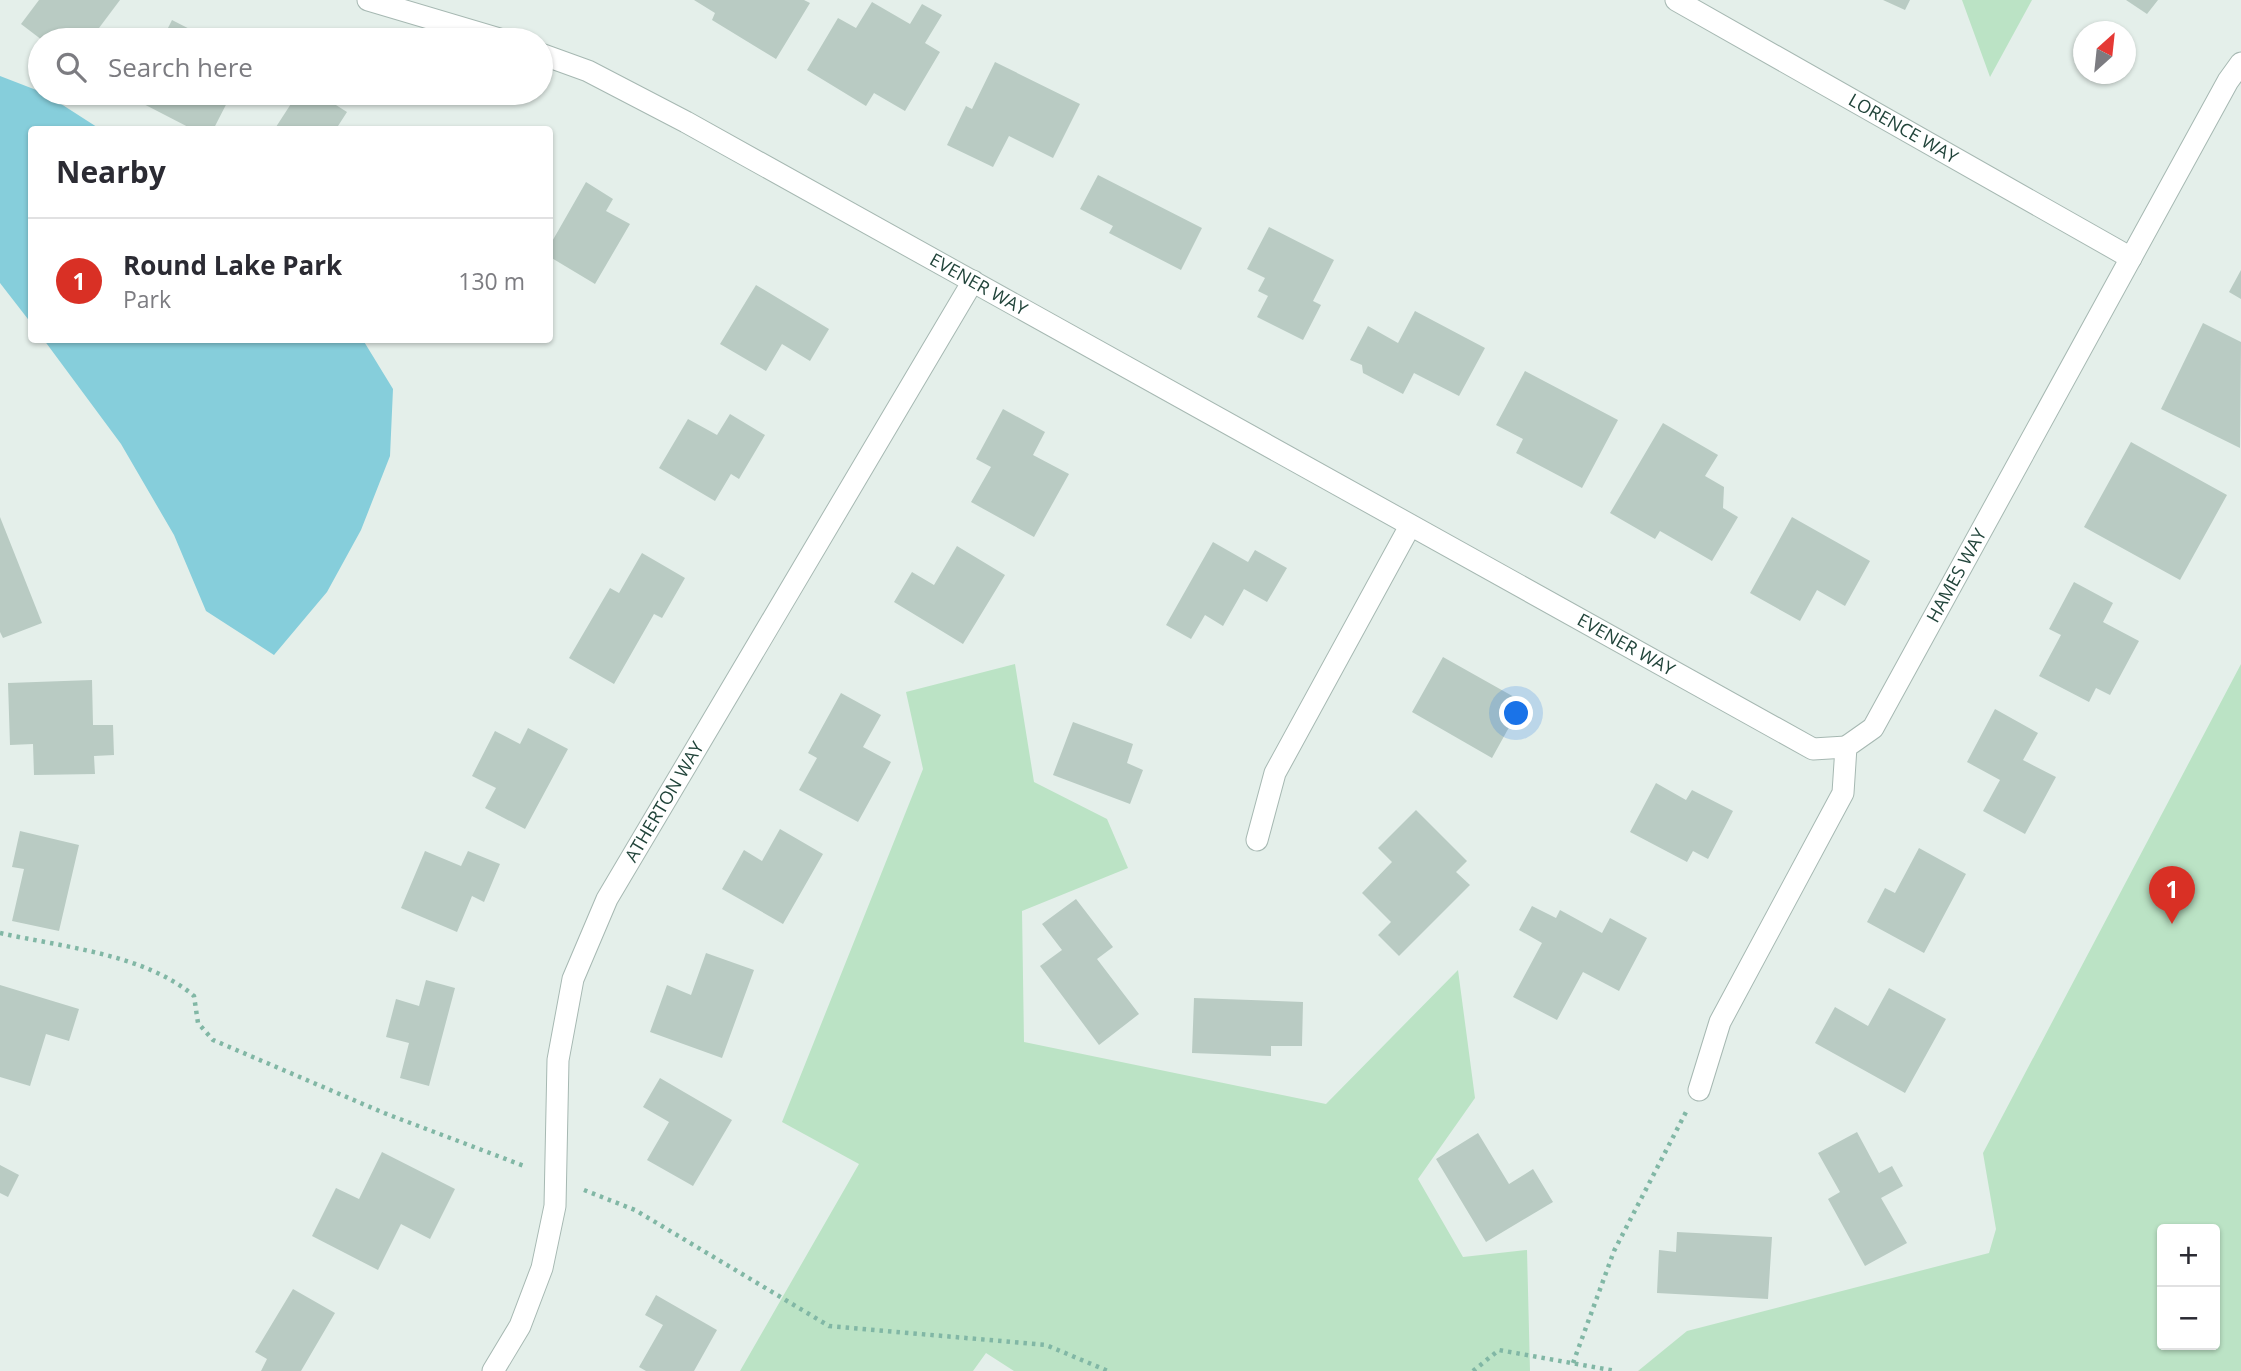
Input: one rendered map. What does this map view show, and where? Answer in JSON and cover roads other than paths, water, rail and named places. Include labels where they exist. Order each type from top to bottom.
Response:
[{"type":"street","points":[[368,0],[462,28]]},
{"type":"street","name":"LORENCE WAY","points":[[1679,1],[2131,258]]},
{"type":"street","name":"EVENER WAY","points":[[553,58],[588,71],[687,122],[1813,749],[1846,747]]},
{"type":"street","name":"HAMES WAY","points":[[1846,747],[1873,728],[2241,63]]},
{"type":"street","name":"ATHERTON WAY","points":[[493,1371],[520,1326],[542,1268],[555,1206],[558,1060],[573,979],[607,899],[972,281]]},
{"type":"street","points":[[1257,840],[1275,773],[1410,526]]},
{"type":"street","points":[[1699,1090],[1720,1022],[1843,793],[1846,747]]},
{"type":"water","points":[[0,76],[28,87],[28,105],[63,105],[95,126],[28,126],[28,319],[0,283]]},
{"type":"water","points":[[46,343],[365,343],[393,389],[390,456],[361,530],[327,592],[274,655],[206,611],[174,535],[121,444]]},
{"type":"place","name":"Round Lake Park","points":[[2172,924]]}]
